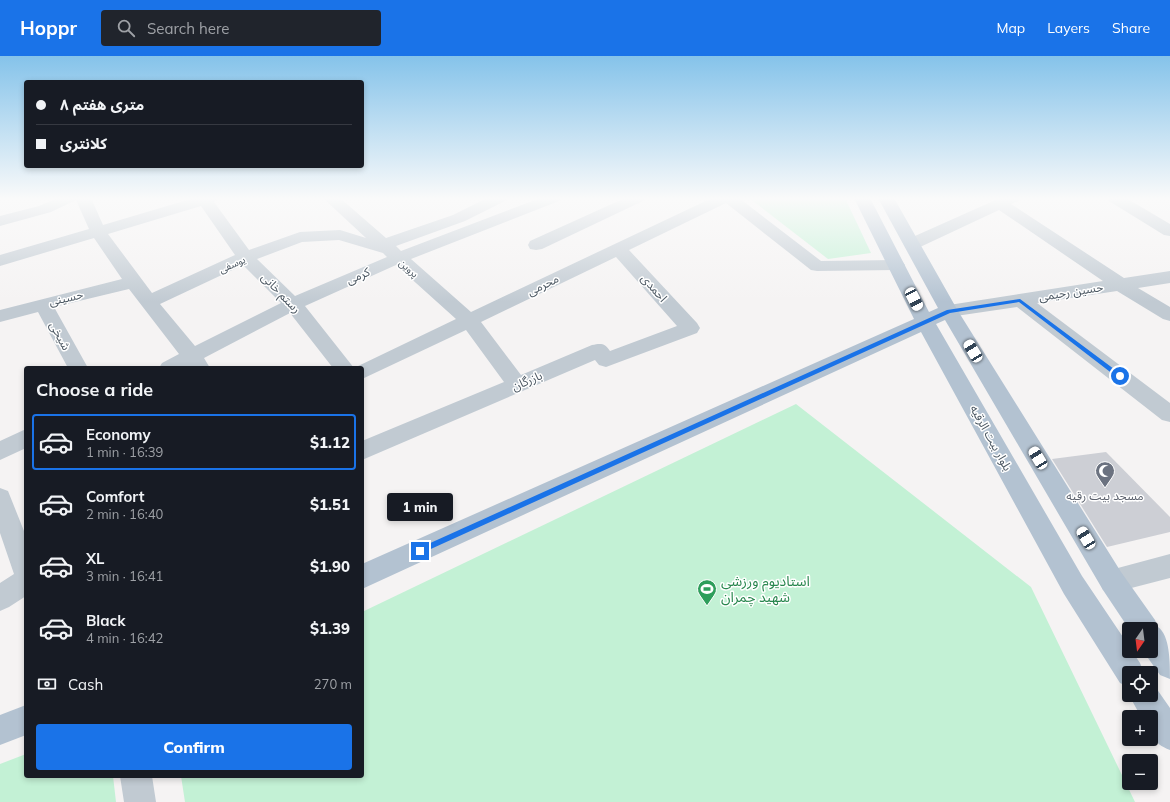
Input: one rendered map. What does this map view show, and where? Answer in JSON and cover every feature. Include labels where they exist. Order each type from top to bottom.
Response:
[{"type":"main road","name":"بلوار بیت الرقیه","points":[[880,233],[925,322],[1073,585],[1125,666]]},
{"type":"main road","points":[[906,233],[949,311],[1112,581],[1140,622]]},
{"type":"main road","points":[[364,576],[949,311]]},
{"type":"main road","points":[[1158,648],[1170,666]]},
{"type":"main road","points":[[1149,702],[1170,735]]},
{"type":"main road","points":[[0,730],[24,721]]},
{"type":"street","points":[[0,261],[95,233]]},
{"type":"street","points":[[99,233],[133,282],[196,362]]},
{"type":"street","name":"رستم خانی","points":[[229,233],[245,257],[293,304],[342,366]]},
{"type":"street","name":"پروین","points":[[370,233],[470,321],[518,385]]},
{"type":"street","points":[[390,251],[428,233]]},
{"type":"street","name":"کرمی","points":[[178,366],[196,362],[293,304],[390,251],[446,233]]},
{"type":"street","points":[[536,245],[562,233]]},
{"type":"street","name":"محرمی","points":[[364,371],[652,233]]},
{"type":"street","points":[[774,233],[817,266],[896,265]]},
{"type":"street","points":[[912,244],[937,233]]},
{"type":"street","points":[[1050,233],[1121,285],[1170,315]]},
{"type":"street","name":"یوسفی","points":[[149,302],[245,257],[300,237],[340,235],[390,251]]},
{"type":"street","name":"احمدی","points":[[619,249],[690,328]]},
{"type":"street","name":"حسین رحیمی","points":[[949,311],[1170,277]]},
{"type":"street","name":"حسینی","points":[[0,316],[133,282]]},
{"type":"street","points":[[1020,300],[1170,414]]},
{"type":"street","name":"شیخی","points":[[43,304],[77,366]]},
{"type":"street","name":"بازرگان","points":[[364,449],[599,350],[606,360],[690,328]]},
{"type":"street","points":[[0,451],[24,439]]},
{"type":"street","points":[[0,498],[24,566]]},
{"type":"street","points":[[1112,581],[1170,566]]},
{"type":"street","points":[[0,598],[24,582]]},
{"type":"street","points":[[136,778],[140,802]]},
{"type":"green space","points":[[794,233],[861,233],[871,253],[828,259]]},
{"type":"green space","name":"استادیوم ورزشی شهید چمران","points":[[796,404],[1031,587],[1122,775],[1122,790],[1129,790],[1135,802],[185,802],[181,778],[364,778],[364,611]]},
{"type":"green space","points":[[24,755],[24,778],[113,778],[116,802],[0,802],[0,764]]},
{"type":"building","name":"مسجد بیت رقیه","points":[[1106,452],[1170,517],[1170,532],[1107,547],[1052,459]]},
{"type":"place","name":"مسجد بیت رقیه","points":[[1105,488]]},
{"type":"place","name":"استادیوم ورزشی شهید چمران","points":[[707,606]]},
{"type":"route","points":[[420,551],[949,311],[1020,300],[1120,376]]}]
